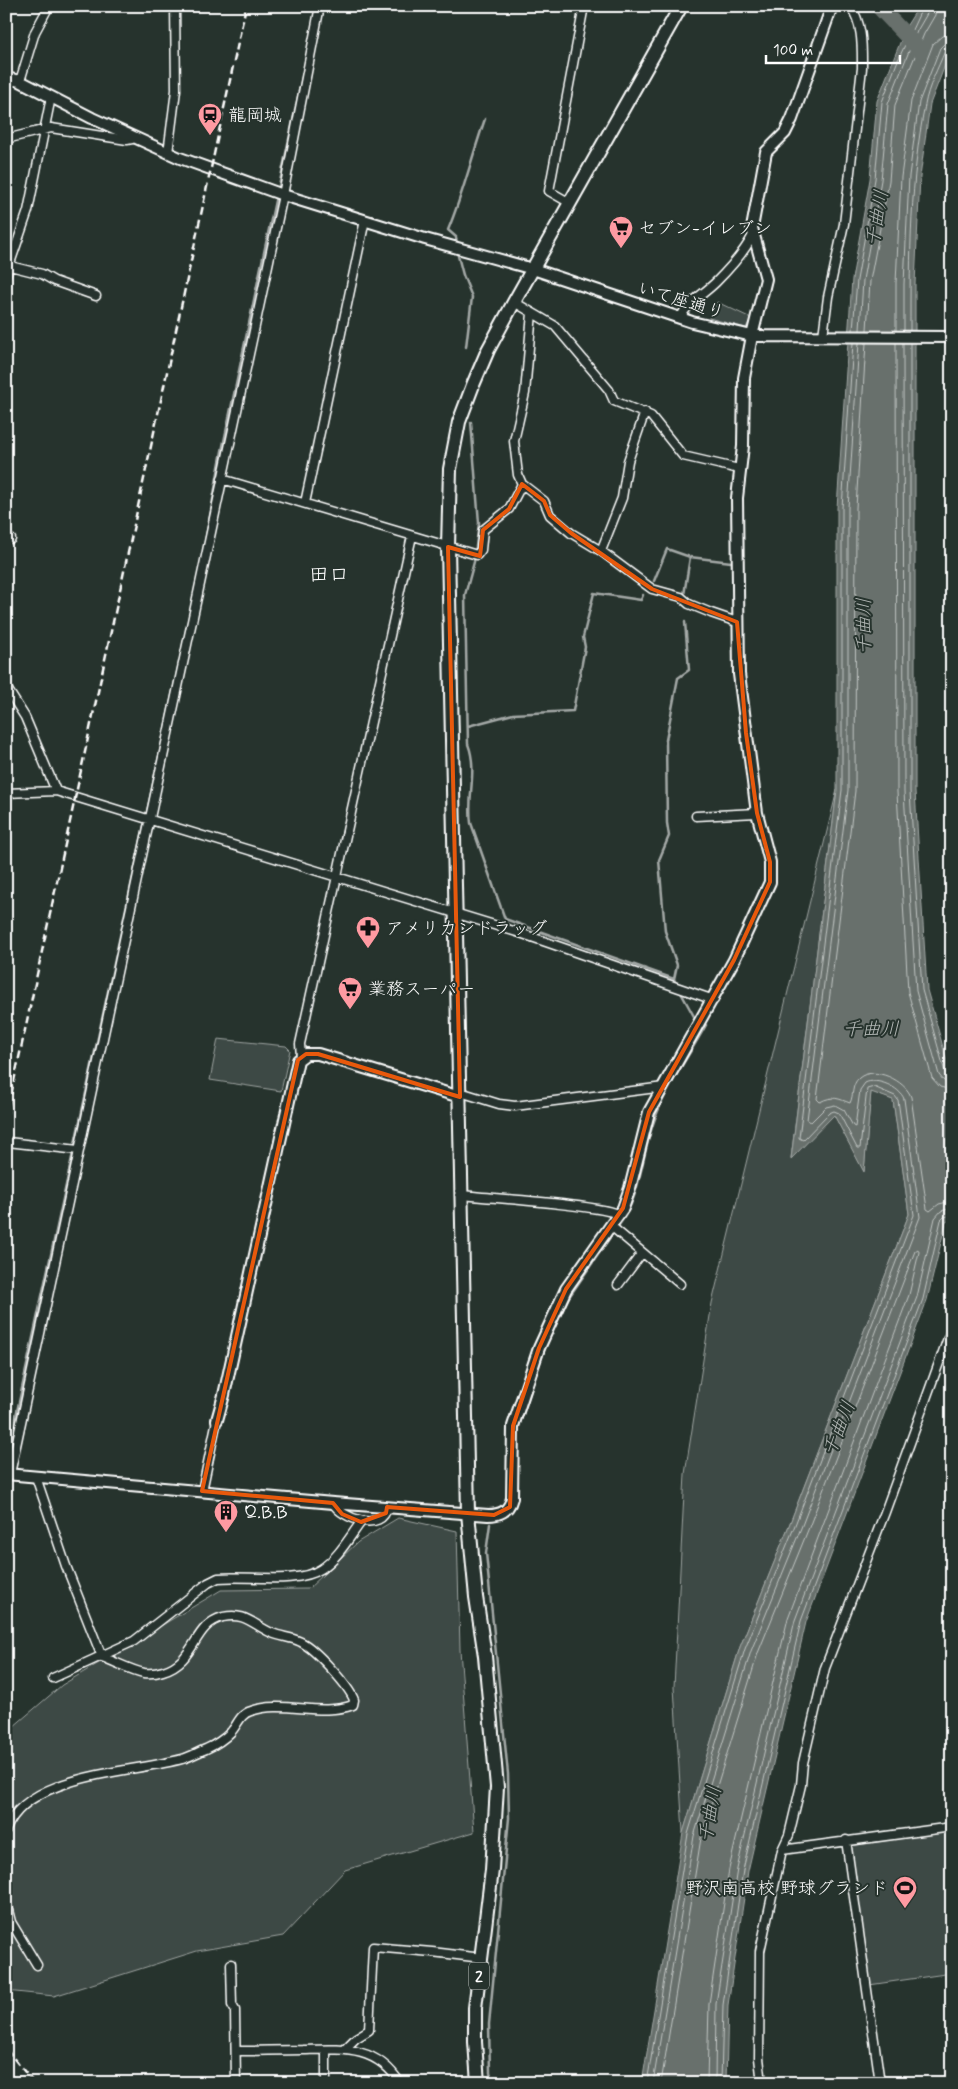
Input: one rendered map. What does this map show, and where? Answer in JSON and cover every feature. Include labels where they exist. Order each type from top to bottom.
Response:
[{"type":"main road","name":"2","points":[[478,2083],[474,2042],[476,2008],[492,1870],[497,1787],[485,1656],[476,1597],[468,1513],[448,547],[449,478],[459,422],[488,350],[681,6]]},
{"type":"street","points":[[20,81],[35,32],[49,6]]},
{"type":"street","points":[[168,153],[176,90],[175,6]]},
{"type":"street","points":[[320,6],[283,195],[150,820],[75,1150],[8,1474],[332,1503],[494,1515],[501,1514],[510,1506],[512,1498],[513,1426],[540,1348],[566,1289],[618,1215],[630,1188],[649,1112],[714,1000],[770,882],[770,862],[757,813],[739,674],[737,622],[737,524],[739,469],[743,446],[744,378],[766,279],[752,228],[766,152],[785,133],[792,119],[832,6]]},
{"type":"street","points":[[570,203],[549,191],[584,6]]},
{"type":"street","points":[[828,336],[828,297],[844,224],[862,68],[860,30],[850,6]]},
{"type":"street","name":"いて座通り","points":[[6,78],[20,81],[168,153],[283,195],[533,269],[680,318],[752,336],[952,337]]},
{"type":"street","points":[[6,275],[28,211],[51,97]]},
{"type":"street","points":[[6,140],[43,130],[61,129],[127,140],[134,137]]},
{"type":"street","points":[[305,503],[365,220]]},
{"type":"street","points":[[680,318],[687,307],[716,283],[746,250],[753,236]]},
{"type":"street","points":[[10,266],[42,274],[54,281],[96,296]]},
{"type":"street","points":[[514,302],[555,326],[609,390],[614,401],[645,412],[656,422],[683,456],[739,469]]},
{"type":"street","points":[[532,313],[525,393],[514,441],[518,475],[522,484],[544,501],[550,515],[572,533],[601,551],[652,589],[680,597],[689,604],[737,622]]},
{"type":"street","points":[[601,551],[622,498],[628,461],[645,412]]},
{"type":"street","points":[[222,478],[476,555],[481,550],[483,530],[509,509],[522,484]]},
{"type":"street","points":[[202,1491],[296,1064],[301,1056],[300,1044],[412,536]]},
{"type":"street","points":[[6,687],[25,717],[56,792]]},
{"type":"street","points":[[6,793],[56,792],[520,932],[714,1000]]},
{"type":"street","points":[[696,816],[757,813]]},
{"type":"street","points":[[301,1056],[311,1053],[318,1054],[460,1094],[515,1106],[664,1087]]},
{"type":"street","points":[[8,1142],[75,1150]]},
{"type":"street","points":[[462,1195],[606,1210],[613,1211],[618,1215]]},
{"type":"street","points":[[611,1226],[680,1284]]},
{"type":"street","points":[[618,1285],[642,1253]]},
{"type":"street","points":[[762,2083],[759,2058],[760,1952],[782,1850],[789,1835],[798,1802],[803,1763],[825,1668],[885,1512],[952,1327]]},
{"type":"street","points":[[6,1830],[10,1821],[27,1802],[50,1789],[112,1773],[183,1759],[216,1745],[231,1732],[243,1715],[250,1711],[284,1708],[320,1711],[345,1708],[353,1705],[354,1700],[324,1660],[310,1648],[300,1641],[272,1633],[247,1618],[224,1617],[213,1621],[204,1629],[181,1663],[174,1668],[156,1673],[134,1670],[102,1657],[66,1566],[36,1477]]},
{"type":"street","points":[[332,1503],[336,1510],[342,1514],[361,1522],[381,1518],[386,1513],[386,1507]]},
{"type":"street","points":[[53,1678],[134,1641],[208,1583],[218,1578],[293,1577],[312,1574],[333,1559],[361,1522]]},
{"type":"street","points":[[782,1850],[952,1827]]},
{"type":"street","points":[[846,1840],[880,2083]]},
{"type":"street","points":[[6,1902],[11,1922],[37,1964]]},
{"type":"street","points":[[345,2049],[356,2038],[369,2030],[373,1947],[482,1958]]},
{"type":"street","points":[[231,1964],[232,2005],[235,2010],[236,2083]]},
{"type":"street","points":[[236,2051],[345,2049],[376,2059],[388,2066],[400,2083]]},
{"type":"street","points":[[326,2050],[326,2083]]},
{"type":"highlighted area","points":[[522,484],[544,501],[550,515],[571,533],[652,589],[737,622],[746,733],[757,813],[770,862],[770,882],[734,960],[649,1112],[623,1208],[566,1289],[539,1348],[513,1426],[510,1507],[494,1515],[387,1507],[386,1513],[361,1522],[342,1514],[333,1503],[202,1491],[298,1060],[306,1054],[318,1054],[460,1097],[448,547],[480,556],[483,530],[509,509]]},
{"type":"shaded area","points":[[717,302],[751,318],[746,328],[709,318]]},
{"type":"shaded area","points":[[837,790],[791,1158],[834,1115],[864,1171],[871,1091],[893,1100],[909,1214],[740,1647],[683,1833],[674,1687],[685,1474],[712,1303]]},
{"type":"shaded area","points":[[218,1039],[286,1046],[290,1050],[281,1091],[210,1080]]},
{"type":"shaded area","points":[[398,1518],[457,1531],[460,1650],[474,1832],[345,1870],[283,1936],[197,1951],[54,1996],[6,1991],[6,1733],[62,1685],[221,1590],[308,1589],[358,1542]]},
{"type":"shaded area","name":"野沢南高校 野球グランド","points":[[952,1831],[952,1973],[869,1985],[849,1846]]},
{"type":"water","name":"千曲川","points":[[919,6],[952,6],[952,47],[930,104],[920,177],[915,284],[915,791],[927,990],[952,1079],[952,1219],[946,1222],[927,1300],[806,1622],[748,1871],[728,2005],[726,2083],[642,2083],[683,1833],[740,1647],[909,1214],[893,1100],[871,1092],[864,1172],[834,1115],[791,1159],[837,790],[837,508],[852,279],[870,179],[877,101],[907,25]]},
{"type":"waterway","points":[[878,6],[920,50]]},
{"type":"waterway","points":[[278,191],[311,35]]},
{"type":"waterway","points":[[457,245],[456,237],[448,230],[485,119]]},
{"type":"waterway","points":[[6,1462],[203,553],[222,451],[276,196]]},
{"type":"waterway","points":[[457,252],[463,275],[472,297],[466,347]]},
{"type":"waterway","points":[[471,422],[479,523],[474,562],[465,595],[468,744],[472,764],[470,813],[471,823],[505,919],[674,979],[677,986]]},
{"type":"waterway","points":[[654,581],[667,549],[690,557]]},
{"type":"waterway","points":[[684,595],[690,557],[731,562]]},
{"type":"waterway","points":[[468,726],[513,714],[573,711],[585,647],[583,637],[594,593],[641,600],[643,595]]},
{"type":"waterway","points":[[674,979],[677,965],[665,931],[659,860],[669,836],[667,823],[666,740],[678,678],[689,670],[685,622]]},
{"type":"waterway","points":[[680,991],[696,1020]]},
{"type":"waterway","points":[[619,1225],[632,1202],[649,1137],[658,1111],[670,1086],[706,1025],[704,1024]]},
{"type":"waterway","points":[[518,1429],[547,1342],[569,1297],[613,1233]]},
{"type":"waterway","points":[[490,1524],[486,1553],[508,1774],[509,1818],[489,2024],[490,2073],[493,2083]]},
{"type":"railway","points":[[6,1118],[246,6]]},
{"type":"railway","points":[[6,2049],[34,2083]]},
{"type":"place","name":"龍岡城","points":[[210,136]]},
{"type":"place","name":"セブン-イレブン","points":[[621,249]]},
{"type":"place","name":"アメリカンドラッグ","points":[[368,949]]},
{"type":"place","name":"業務スーパー","points":[[350,1010]]},
{"type":"place","name":"Q.B.B","points":[[226,1533]]},
{"type":"place","name":"野沢南高校 野球グランド","points":[[905,1909]]},
{"type":"district","name":"田口","points":[[329,574]]}]
